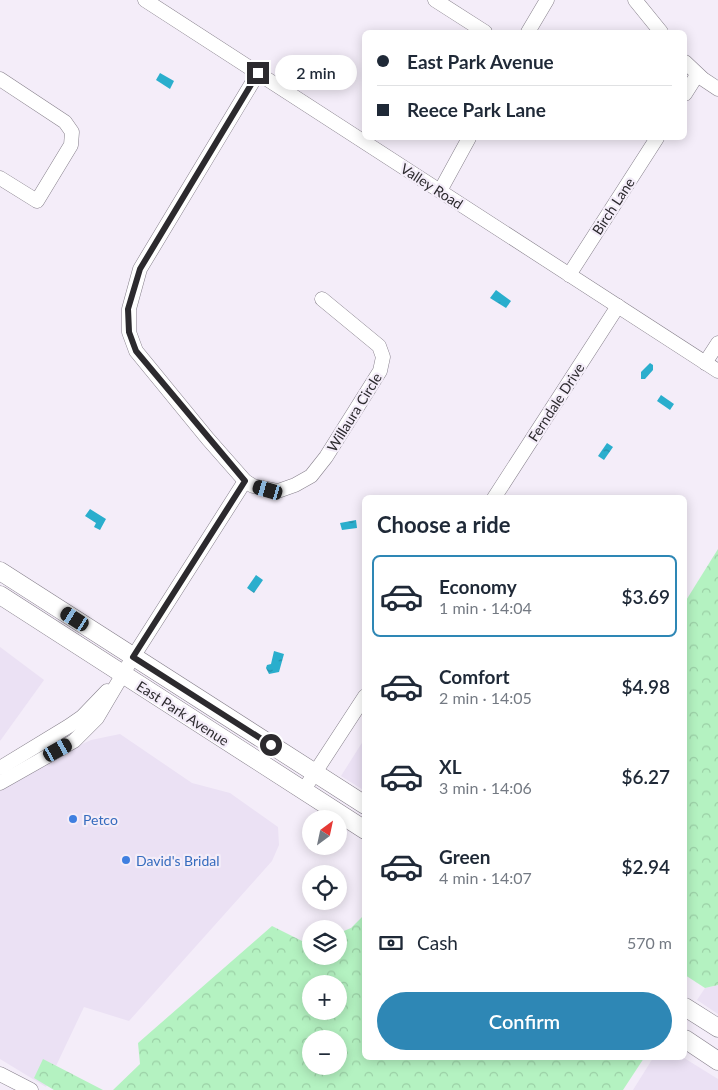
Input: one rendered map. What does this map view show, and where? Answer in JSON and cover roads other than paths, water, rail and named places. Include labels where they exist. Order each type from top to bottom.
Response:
[{"type":"main road","name":"East Park Avenue","points":[[0,570],[362,803]]},
{"type":"main road","name":"East Park Avenue","points":[[0,595],[362,828]]},
{"type":"main road","points":[[687,1008],[718,1028]]},
{"type":"main road","points":[[687,1040],[718,1061]]},
{"type":"street","name":"Valley Road","points":[[145,0],[718,371]]},
{"type":"street","points":[[435,0],[482,30]]},
{"type":"street","points":[[529,30],[546,0]]},
{"type":"street","points":[[635,0],[659,30]]},
{"type":"street","points":[[687,64],[697,75],[718,89]]},
{"type":"street","points":[[0,783],[74,741],[97,718],[122,674],[245,481],[136,351],[129,332],[128,309],[140,269],[258,73]]},
{"type":"street","points":[[687,91],[697,75]]},
{"type":"street","points":[[0,80],[65,122],[72,132],[71,145],[37,201],[0,178]]},
{"type":"street","points":[[440,191],[469,140]]},
{"type":"street","name":"Birch Lane","points":[[569,275],[656,140]]},
{"type":"street","name":"Willaura Circle","points":[[245,481],[268,490],[278,491],[295,485],[311,476],[326,457],[380,371],[383,357],[379,346],[322,299]]},
{"type":"street","name":"Ferndale Drive","points":[[496,495],[618,306]]},
{"type":"street","points":[[705,363],[718,342]]},
{"type":"street","points":[[0,768],[82,717],[122,674]]},
{"type":"street","points":[[303,791],[362,701]]},
{"type":"street","points":[[0,1074],[24,1088]]},
{"type":"water","points":[[160,73],[174,81],[170,89],[156,80]]},
{"type":"water","points":[[496,290],[511,301],[506,308],[490,298]]},
{"type":"water","points":[[650,363],[653,365],[653,370],[645,379],[641,379],[641,372]]},
{"type":"water","points":[[661,395],[674,404],[670,410],[657,401]]},
{"type":"water","points":[[607,443],[613,447],[604,460],[598,456]]},
{"type":"water","points":[[90,509],[106,519],[100,530],[94,527],[96,523],[85,516]]},
{"type":"water","points":[[356,520],[357,528],[342,530],[340,523]]},
{"type":"water","points":[[256,575],[263,580],[254,593],[247,588]]},
{"type":"water","points":[[274,651],[284,654],[279,672],[269,674],[266,668],[267,665],[271,664]]},
{"type":"place","name":"Petco","points":[[73,819]]},
{"type":"place","name":"David's Bridal","points":[[126,860]]}]
